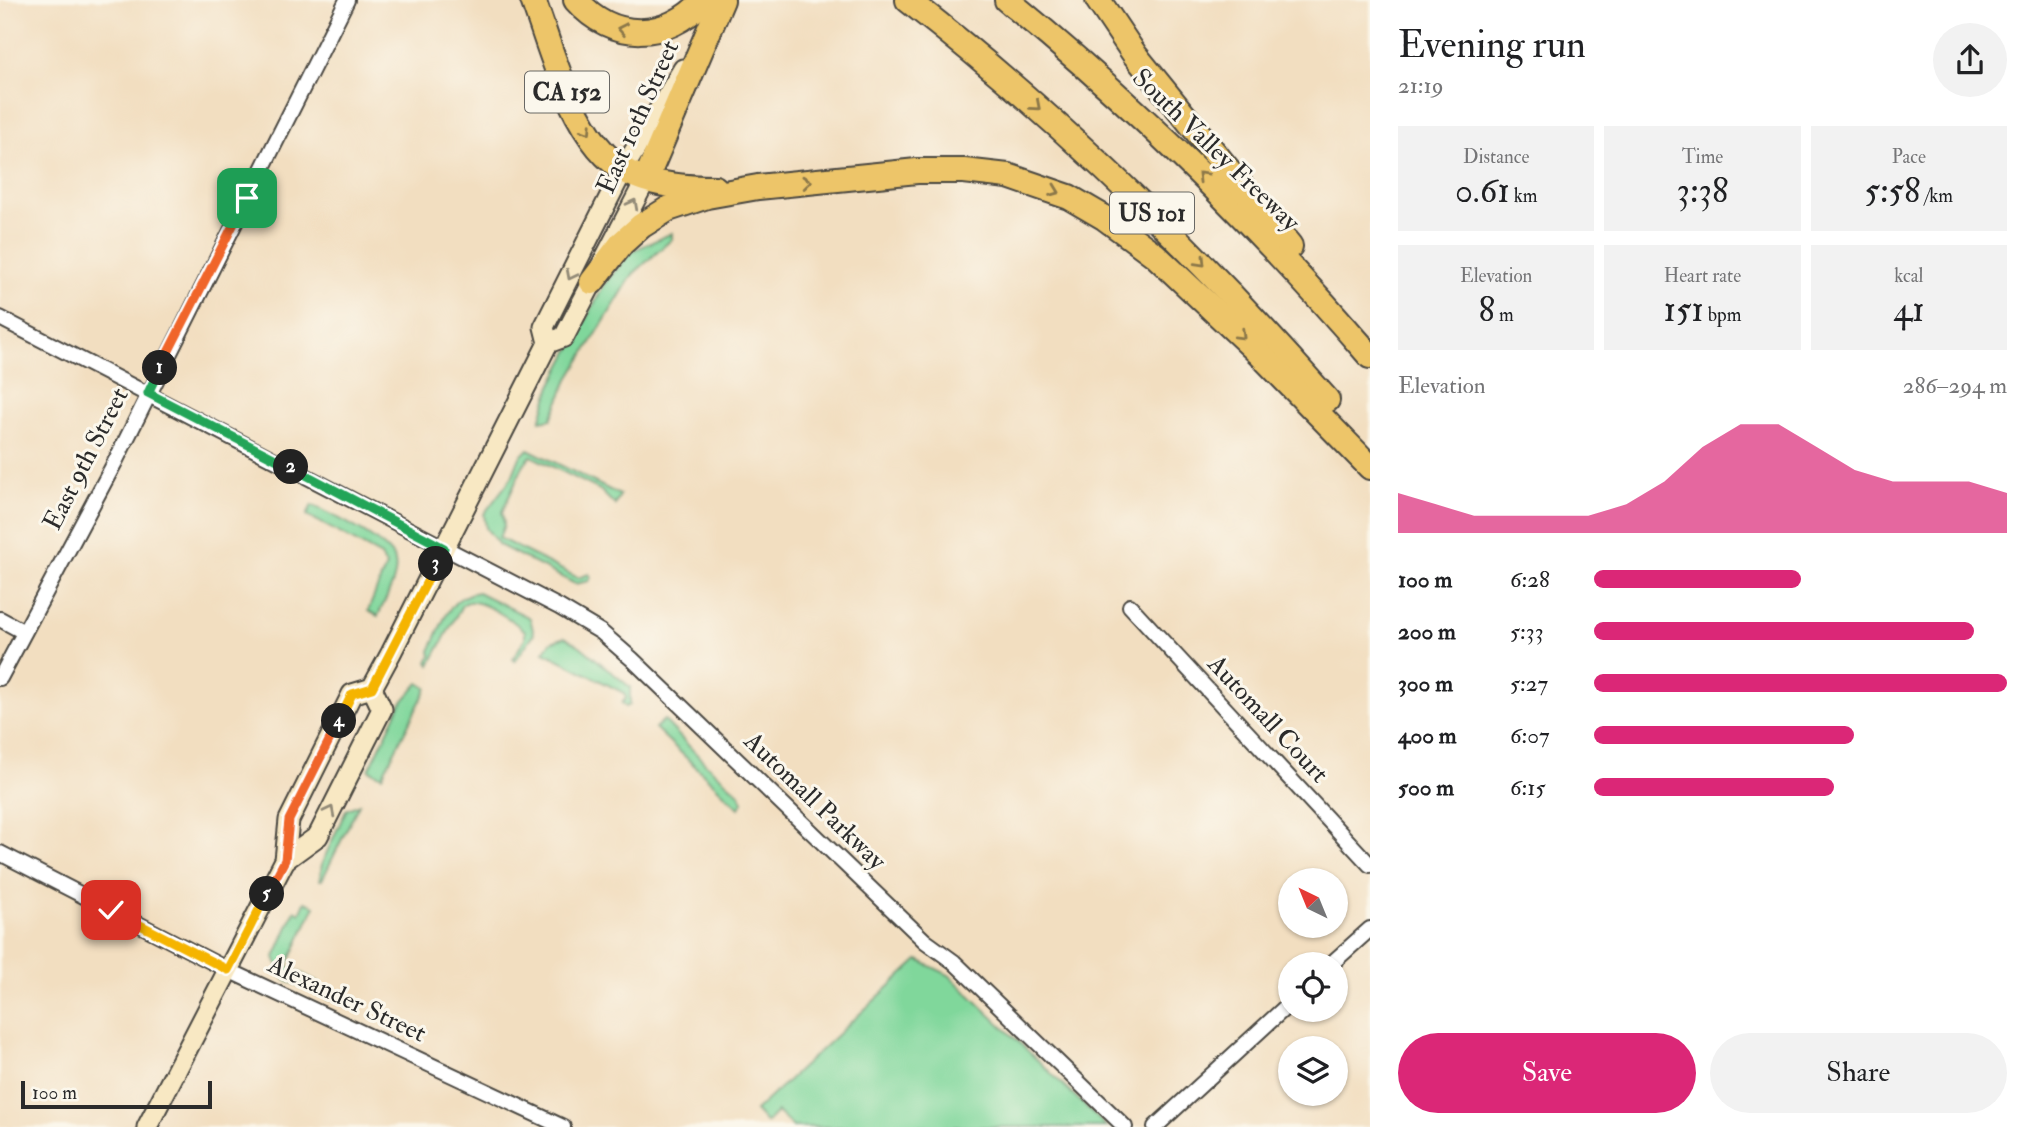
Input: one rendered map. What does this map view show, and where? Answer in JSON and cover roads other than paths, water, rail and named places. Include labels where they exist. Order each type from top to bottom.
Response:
[{"type":"highway","name":"CA 152","points":[[533,0],[578,114],[600,148],[635,175]]},
{"type":"highway","points":[[576,0],[591,15],[608,26],[626,31],[667,27],[714,4]]},
{"type":"highway","points":[[890,0],[1012,85]]},
{"type":"highway","name":"US 101","points":[[908,0],[1012,85],[1096,159],[1176,236],[1281,348],[1370,451]]},
{"type":"highway","name":"South Valley Freeway","points":[[1007,0],[1104,83],[1185,158],[1318,295],[1370,356]]},
{"type":"highway","points":[[1098,0],[1135,55],[1288,242],[1318,295]]},
{"type":"highway","name":"East 10th Street","points":[[635,175],[714,4]]},
{"type":"highway","points":[[592,282],[622,243],[661,212],[707,197],[758,187],[917,171],[964,170],[1008,176],[1069,197],[1105,218],[1155,255],[1258,352],[1370,467]]},
{"type":"highway","points":[[635,175],[692,187],[758,187]]},
{"type":"main road","name":"East 10th Street","points":[[548,343],[564,337],[592,282],[635,175]]},
{"type":"main road","name":"East 10th Street","points":[[147,1127],[285,860],[289,820],[352,694],[372,688],[548,343],[544,327],[635,175]]},
{"type":"main road","name":"East 10th Street","points":[[285,860],[318,836],[382,709],[372,688]]},
{"type":"street","name":"East 9th Street","points":[[0,678],[114,464],[347,0]]},
{"type":"street","name":"Automall Parkway","points":[[0,318],[566,610],[617,645],[925,941],[954,962],[1125,1127]]},
{"type":"street","name":"Automall Court","points":[[1130,606],[1370,865]]},
{"type":"street","points":[[0,619],[24,632]]},
{"type":"street","name":"Alexander Street","points":[[0,853],[228,970],[563,1127]]},
{"type":"street","points":[[1344,952],[1370,929]]},
{"type":"street","points":[[1155,1127],[1278,1014]]}]
